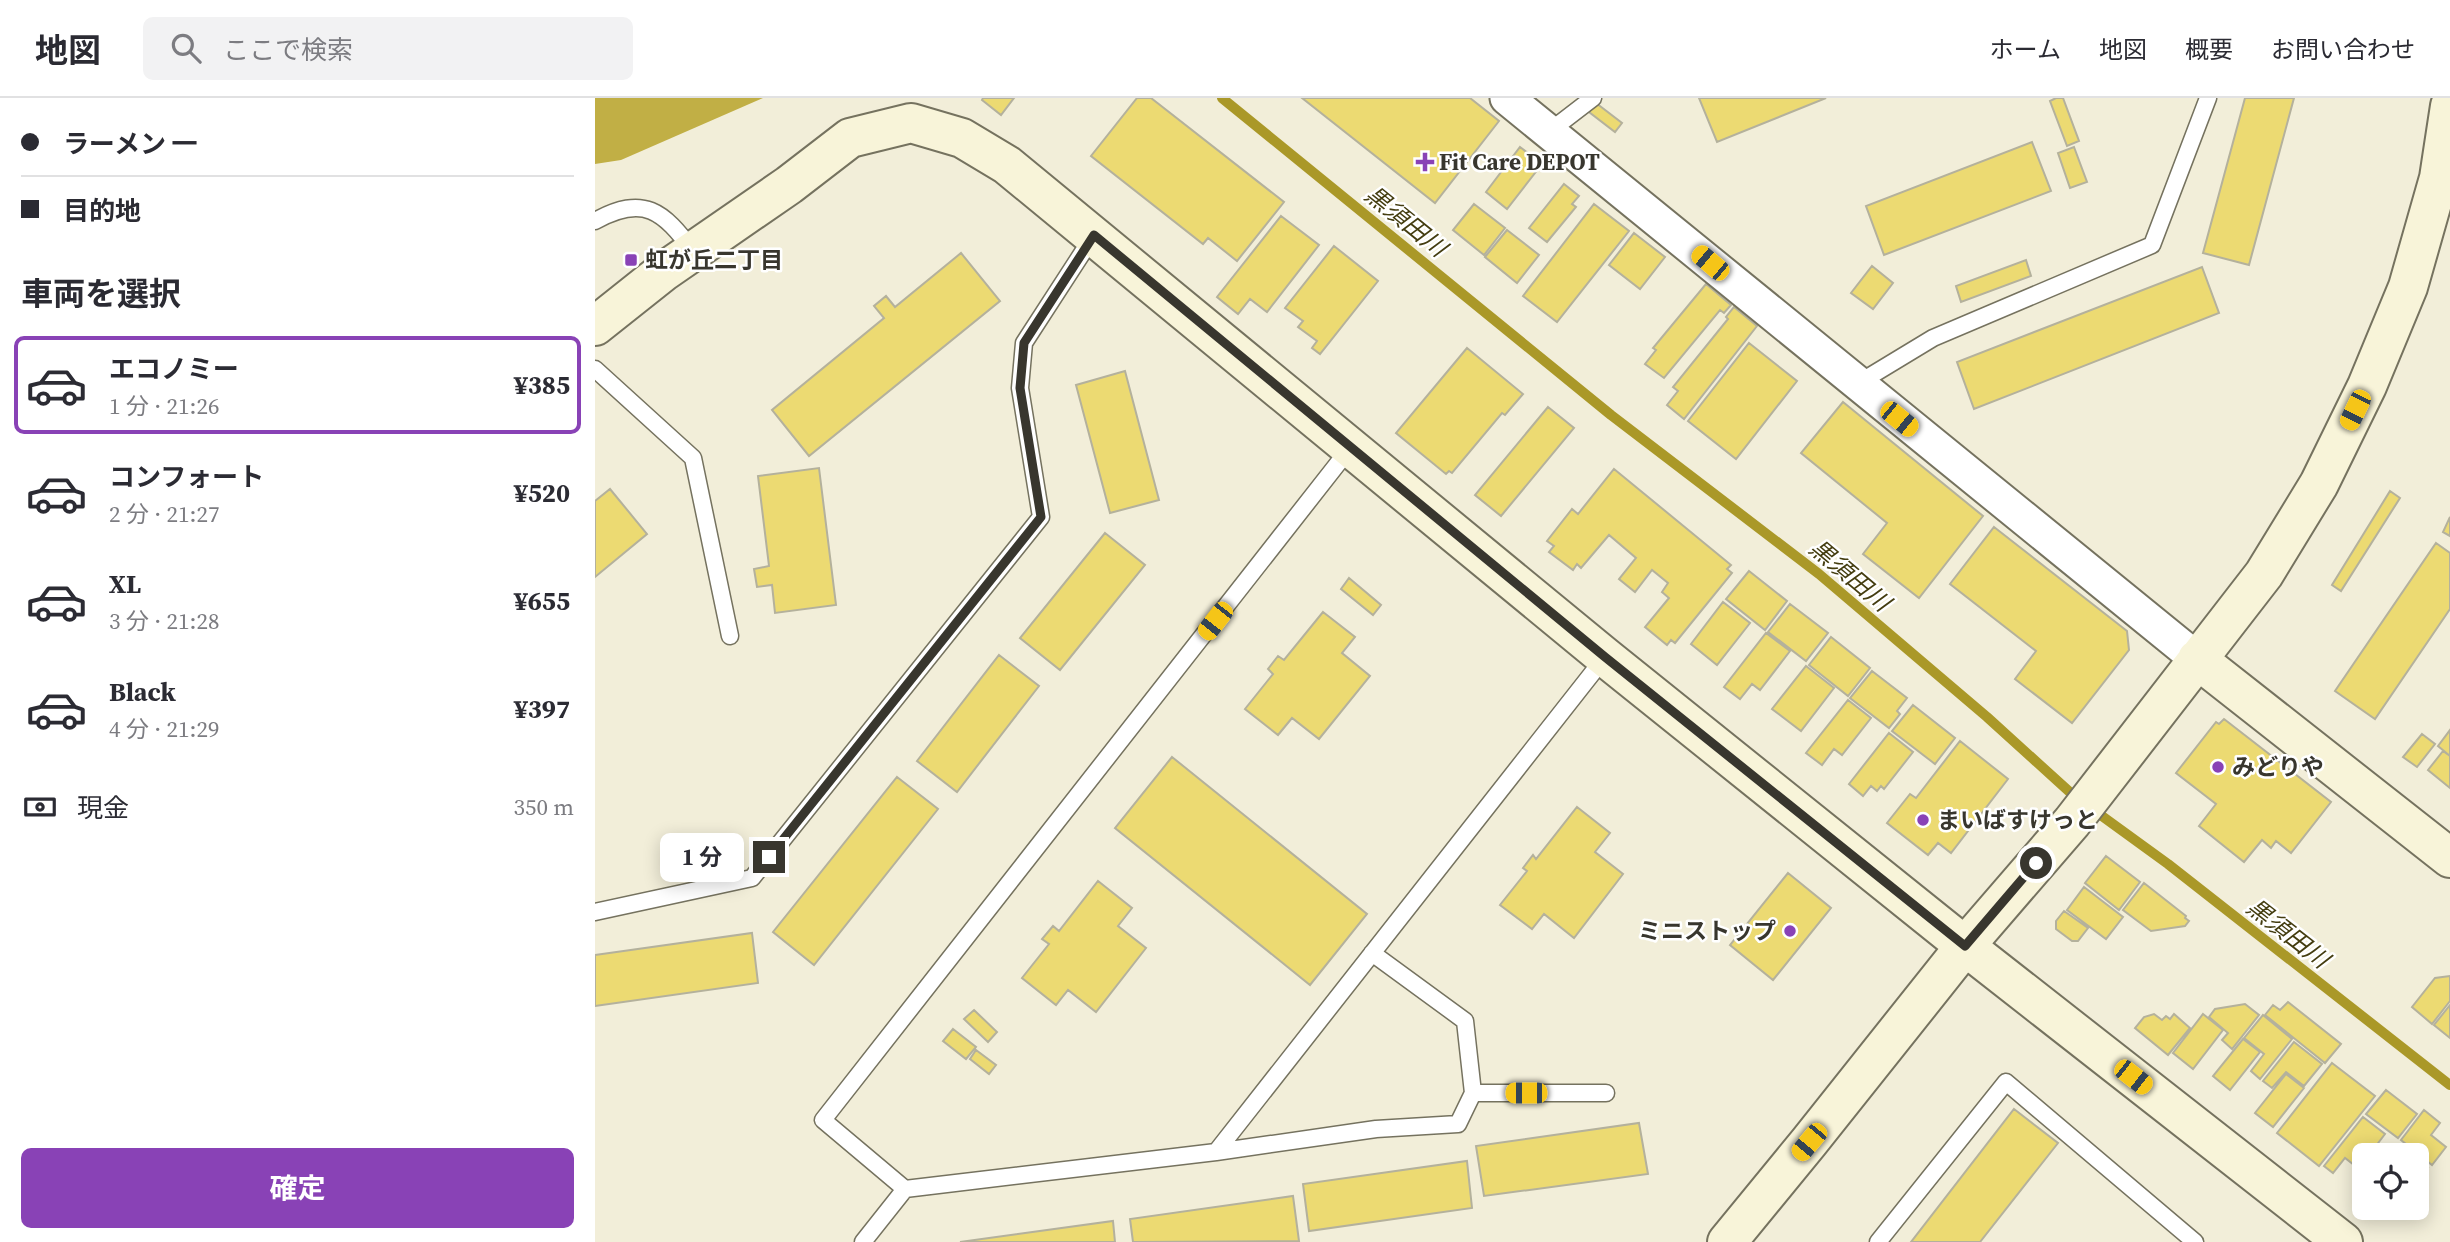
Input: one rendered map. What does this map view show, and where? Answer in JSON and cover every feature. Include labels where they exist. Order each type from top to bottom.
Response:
[{"type":"street","points":[[1507,98],[2197,659],[2450,858]]},
{"type":"street","points":[[1727,1242],[1965,946],[2078,813],[2271,562],[2319,484],[2367,386],[2409,288],[2439,178],[2450,106]]},
{"type":"street","points":[[595,326],[693,251],[789,185],[850,138],[913,111],[1007,164],[1605,657],[1965,946],[2343,1242]]},
{"type":"lane","points":[[1550,131],[1593,98]]},
{"type":"lane","points":[[1857,384],[1933,338],[2151,245],[2208,98]]},
{"type":"lane","points":[[595,221],[627,207],[645,209],[660,215],[673,225],[693,251]]},
{"type":"lane","points":[[595,912],[752,878],[1041,517],[1020,388],[1024,343],[1094,235]]},
{"type":"lane","points":[[595,369],[692,458],[730,636]]},
{"type":"lane","points":[[905,1189],[823,1120],[1350,448]]},
{"type":"lane","points":[[1216,1152],[1605,657]]},
{"type":"lane","points":[[863,1242],[905,1189],[1216,1152],[1376,1129],[1458,1124],[1473,1093],[1465,1021],[1372,953]]},
{"type":"lane","points":[[1878,1242],[2006,1082],[2195,1242]]},
{"type":"lane","points":[[1473,1093],[1606,1093]]},
{"type":"shaded area","points":[[595,98],[763,98],[621,160],[595,164]]},
{"type":"building","points":[[1014,98],[1001,115],[982,100]]},
{"type":"building","points":[[1137,98],[1151,98],[1284,202],[1237,261],[1208,238],[1203,244],[1091,156]]},
{"type":"building","name":"Fit Care DEPOT","points":[[1302,98],[1470,98],[1499,121],[1435,203]]},
{"type":"building","points":[[1699,98],[1826,98],[1717,142]]},
{"type":"building","points":[[2063,98],[2079,141],[2067,146],[2050,101]]},
{"type":"building","points":[[2245,98],[2294,98],[2249,265],[2203,253]]},
{"type":"building","points":[[1596,103],[1622,123],[1615,132],[1589,112]]},
{"type":"building","points":[[2032,142],[2051,191],[1884,255],[1866,206]]},
{"type":"building","points":[[1520,147],[1542,164],[1507,209],[1486,192]]},
{"type":"building","points":[[2074,147],[2087,182],[2070,188],[2058,153]]},
{"type":"building","points":[[1564,184],[1579,196],[1572,204],[1576,207],[1547,242],[1529,228]]},
{"type":"building","points":[[1474,204],[1505,228],[1484,255],[1453,230]]},
{"type":"building","points":[[1594,204],[1629,231],[1557,322],[1523,296]]},
{"type":"building","points":[[1281,216],[1319,245],[1267,312],[1250,299],[1238,314],[1217,297]]},
{"type":"building","points":[[1507,230],[1539,255],[1517,283],[1485,257]]},
{"type":"building","points":[[1634,233],[1665,257],[1640,289],[1609,265]]},
{"type":"building","points":[[1334,246],[1378,281],[1320,354],[1312,348],[1317,341],[1298,327],[1303,321],[1285,308]]},
{"type":"building","points":[[961,253],[1000,301],[809,456],[772,410],[884,318],[874,306],[886,296],[895,307]]},
{"type":"building","points":[[2026,260],[2031,276],[1961,302],[1956,286]]},
{"type":"building","points":[[1872,266],[1893,283],[1873,309],[1851,293]]},
{"type":"building","points":[[2202,267],[2219,313],[1974,409],[1957,362]]},
{"type":"building","points":[[1706,284],[1731,305],[1724,313],[1720,310],[1664,378],[1645,364],[1656,350],[1653,348]]},
{"type":"building","points":[[1734,307],[1757,326],[1684,419],[1667,405],[1678,391],[1673,387],[1728,319],[1726,317]]},
{"type":"building","points":[[1749,343],[1797,381],[1736,459],[1688,421]]},
{"type":"building","points":[[1467,348],[1523,394],[1505,415],[1502,413],[1452,473],[1449,471],[1446,474],[1396,433]]},
{"type":"building","points":[[1125,371],[1159,500],[1110,513],[1076,385]]},
{"type":"building","points":[[1843,402],[1983,516],[1919,598],[1863,554],[1887,523],[1801,453]]},
{"type":"building","points":[[1548,407],[1574,428],[1501,516],[1475,495]]},
{"type":"building","points":[[819,468],[836,605],[775,613],[772,585],[757,587],[754,569],[769,566],[758,476]]},
{"type":"building","points":[[1614,469],[1731,565],[1727,569],[1732,573],[1675,643],[1671,640],[1667,645],[1645,627],[1669,598],[1662,592],[1668,583],[1652,570],[1635,592],[1619,579],[1636,558],[1609,535],[1581,568],[1577,564],[1573,570],[1549,552],[1554,546],[1547,541],[1572,509],[1578,514]]},
{"type":"building","points":[[610,489],[647,534],[595,577],[595,501]]},
{"type":"building","points":[[2390,491],[2400,498],[2341,591],[2332,585]]},
{"type":"building","points":[[2450,517],[2450,536],[2443,532]]},
{"type":"building","points":[[1994,527],[2127,631],[2129,650],[2072,723],[2015,679],[2036,651],[1950,584]]},
{"type":"building","points":[[1105,533],[1145,565],[1060,670],[1020,638]]},
{"type":"building","points":[[2436,543],[2450,553],[2450,609],[2375,719],[2335,691]]},
{"type":"building","points":[[1749,571],[1787,601],[1765,630],[1726,599]]},
{"type":"building","points":[[1349,578],[1381,605],[1373,615],[1341,589]]},
{"type":"building","points":[[1723,602],[1750,623],[1717,665],[1691,644]]},
{"type":"building","points":[[1790,604],[1828,633],[1806,661],[1768,632]]},
{"type":"building","points":[[1323,612],[1355,637],[1342,653],[1370,676],[1319,739],[1292,718],[1278,735],[1245,709],[1273,674],[1268,669],[1278,656],[1284,660]]},
{"type":"building","points":[[1766,633],[1790,651],[1760,690],[1752,684],[1740,699],[1724,687]]},
{"type":"building","points":[[1831,637],[1870,668],[1848,696],[1809,665]]},
{"type":"building","points":[[999,655],[1039,686],[957,792],[917,761]]},
{"type":"building","points":[[1806,666],[1834,688],[1801,731],[1772,709]]},
{"type":"building","points":[[1872,671],[1907,698],[1897,711],[1900,714],[1889,728],[1850,698]]},
{"type":"building","points":[[1848,700],[1871,718],[1842,755],[1834,749],[1822,765],[1806,753]]},
{"type":"building","points":[[1913,705],[1955,738],[1935,764],[1892,731]]},
{"type":"building","points":[[2224,719],[2331,802],[2291,853],[2276,841],[2271,848],[2262,840],[2244,862],[2199,826],[2216,804],[2176,773],[2216,722],[2219,724]]},
{"type":"building","points":[[2450,730],[2450,756],[2438,746]]},
{"type":"building","points":[[1889,733],[1913,752],[1884,789],[1881,786],[1877,791],[1871,786],[1863,796],[1849,784]]},
{"type":"building","points":[[2422,734],[2435,744],[2417,767],[2403,757]]},
{"type":"building","points":[[1960,741],[2008,779],[1951,853],[1938,843],[1928,855],[1887,823],[1910,794],[1916,798]]},
{"type":"building","points":[[2443,751],[2450,756],[2450,788],[2428,770]]},
{"type":"building","points":[[1172,757],[1367,914],[1310,985],[1115,828]]},
{"type":"building","points":[[897,777],[938,809],[814,965],[773,932]]},
{"type":"building","points":[[1577,807],[1610,833],[1595,852],[1623,874],[1574,938],[1544,914],[1532,929],[1500,905],[1527,871],[1523,868],[1533,855],[1536,859]]},
{"type":"building","points":[[2106,856],[2140,882],[2119,910],[2085,883]]},
{"type":"building","points":[[1788,873],[1831,908],[1773,980],[1730,945]]},
{"type":"building","points":[[1098,881],[1132,908],[1118,926],[1146,948],[1096,1012],[1068,990],[1056,1005],[1022,978],[1049,944],[1042,939],[1053,926],[1059,931]]},
{"type":"building","points":[[2144,883],[2186,916],[2189,921],[2185,926],[2151,931],[2123,910]]},
{"type":"building","points":[[2084,887],[2123,917],[2106,939],[2067,910]]},
{"type":"building","points":[[2064,911],[2088,928],[2078,941],[2072,941],[2056,929],[2056,921]]},
{"type":"building","points":[[752,933],[758,983],[595,1006],[595,955]]},
{"type":"building","points":[[2450,976],[2450,1001],[2432,1024],[2412,1007],[2435,978]]},
{"type":"building","points":[[2288,1002],[2341,1044],[2325,1063],[2265,1015],[2273,1005],[2280,1010]]},
{"type":"building","points":[[2245,1004],[2259,1015],[2232,1049],[2222,1040],[2228,1033],[2209,1017],[2215,1009]]},
{"type":"building","points":[[2450,1005],[2450,1038],[2434,1025]]},
{"type":"building","points":[[974,1010],[997,1032],[988,1042],[964,1019]]},
{"type":"building","points":[[2154,1014],[2162,1020],[2166,1016],[2170,1019],[2174,1014],[2190,1028],[2168,1055],[2135,1028],[2144,1017]]},
{"type":"building","points":[[2203,1014],[2223,1030],[2193,1069],[2173,1053]]},
{"type":"building","points":[[2263,1015],[2292,1039],[2260,1079],[2251,1071],[2264,1054],[2244,1038]]},
{"type":"building","points":[[953,1029],[976,1047],[966,1059],[943,1041]]},
{"type":"building","points":[[2243,1039],[2260,1052],[2230,1090],[2213,1076]]},
{"type":"building","points":[[2294,1042],[2322,1064],[2304,1086],[2286,1072],[2272,1088],[2263,1081]]},
{"type":"building","points":[[976,1050],[996,1065],[989,1074],[970,1059]]},
{"type":"building","points":[[2332,1063],[2375,1096],[2319,1166],[2277,1133]]},
{"type":"building","points":[[2286,1074],[2304,1088],[2273,1127],[2255,1113]]},
{"type":"building","points":[[2386,1090],[2417,1114],[2398,1138],[2366,1114]]},
{"type":"building","points":[[2014,1109],[2058,1143],[1980,1242],[1911,1242]]},
{"type":"building","points":[[2424,1110],[2440,1123],[2431,1135],[2446,1147],[2432,1165],[2429,1163],[2429,1143],[2405,1143],[2401,1140]]},
{"type":"building","points":[[2363,1117],[2385,1134],[2378,1143],[2352,1143],[2352,1163],[2345,1158],[2333,1173],[2324,1166]]},
{"type":"building","points":[[1639,1123],[1648,1174],[1484,1196],[1476,1146]]},
{"type":"building","points":[[1467,1161],[1472,1208],[1309,1231],[1303,1184]]},
{"type":"building","points":[[1293,1196],[1299,1241],[1133,1242],[1130,1219]]},
{"type":"building","points":[[1113,1221],[1115,1242],[960,1242]]},
{"type":"waterway","name":"黒須田川","points":[[1222,98],[1611,415],[1819,574],[1987,717],[2073,795],[2168,864],[2450,1085]]},
{"type":"place","name":"Fit Care DEPOT","points":[[1425,162]]},
{"type":"place","name":"虹が丘二丁目","points":[[631,260]]},
{"type":"place","name":"みどりや","points":[[2218,767]]},
{"type":"place","name":"まいばすけっと","points":[[1923,820]]},
{"type":"place","name":"ミニストップ","points":[[1790,931]]},
{"type":"route","points":[[769,857],[1041,517],[1020,388],[1024,343],[1094,235],[1605,657],[1965,946],[2036,863]]}]
